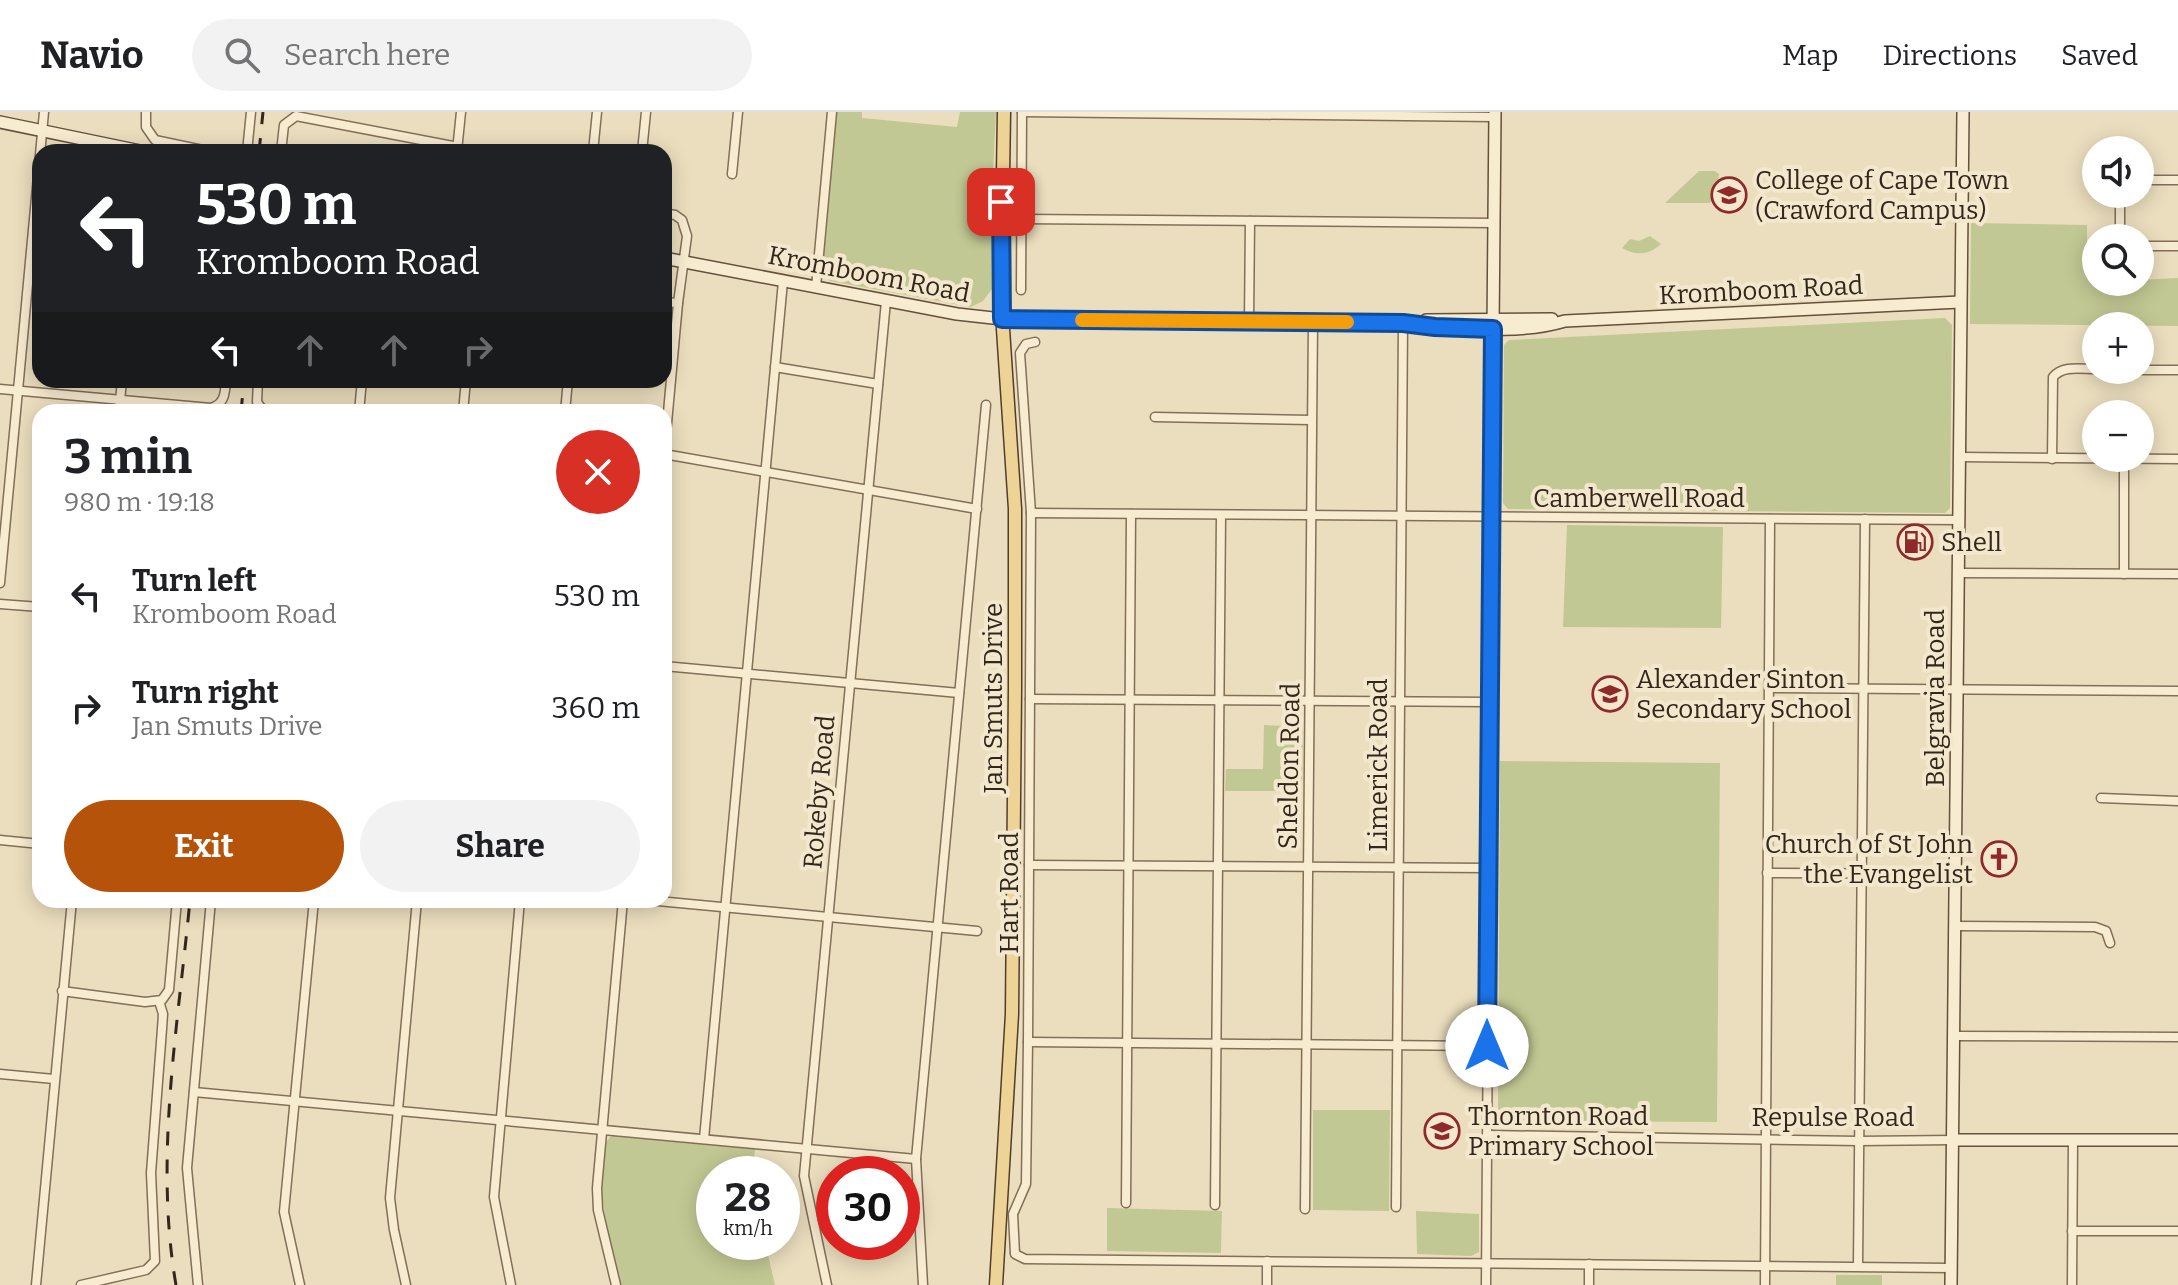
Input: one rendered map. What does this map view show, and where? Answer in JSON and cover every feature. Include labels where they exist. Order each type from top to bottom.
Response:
[{"type":"main road","name":"Jan Smuts Drive","points":[[996,1285],[1012,1014],[1015,702],[1015,509],[1002,319],[1004,112]]},
{"type":"street","points":[[41,144],[44,112]]},
{"type":"street","points":[[146,112],[146,127],[155,140],[174,144]]},
{"type":"street","points":[[248,144],[251,112]]},
{"type":"street","points":[[458,144],[461,112]]},
{"type":"street","points":[[594,144],[597,112]]},
{"type":"street","points":[[643,144],[646,112]]},
{"type":"street","points":[[732,174],[738,112]]},
{"type":"street","points":[[816,287],[832,112]]},
{"type":"street","points":[[1021,290],[1022,112],[1495,114],[1486,1285]]},
{"type":"street","name":"Belgravia Road","points":[[1951,1285],[1963,112]]},
{"type":"street","points":[[282,144],[283,127],[287,121],[299,116],[429,144]]},
{"type":"street","points":[[0,122],[106,144]]},
{"type":"street","points":[[2154,180],[2178,180]]},
{"type":"street","points":[[672,214],[684,224],[687,236],[672,368]]},
{"type":"street","points":[[1021,219],[1495,223]]},
{"type":"street","points":[[1249,321],[1250,221]]},
{"type":"street","points":[[0,583],[32,239]]},
{"type":"street","points":[[2154,246],[2178,246]]},
{"type":"street","name":"Kromboom Road","points":[[672,260],[957,314],[1002,319],[1403,323],[1421,320],[1493,324],[1542,318],[1565,321],[1960,302]]},
{"type":"street","points":[[704,1139],[783,281]]},
{"type":"street","name":"Rokeby Road","points":[[827,1285],[805,1185],[806,1149],[886,301]]},
{"type":"street","points":[[672,303],[678,303]]},
{"type":"street","name":"Sheldon Road","points":[[1305,1209],[1313,322]]},
{"type":"street","name":"Limerick Road","points":[[1396,1207],[1403,323]]},
{"type":"street","name":"Hart Road","points":[[1035,342],[1026,344],[1020,353],[1031,513],[1028,1042],[1026,1184],[1013,1214],[1013,1250],[1025,1259],[1267,1261]]},
{"type":"street","points":[[775,367],[878,384]]},
{"type":"street","points":[[2052,459],[2053,377],[2060,370],[2082,369]]},
{"type":"street","points":[[2154,370],[2178,370]]},
{"type":"street","points":[[120,404],[121,388]]},
{"type":"street","points":[[0,389],[150,404]]},
{"type":"street","points":[[916,1156],[986,405]]},
{"type":"street","points":[[1155,417],[1311,420]]},
{"type":"street","points":[[672,456],[977,509]]},
{"type":"street","points":[[1960,457],[2082,459]]},
{"type":"street","points":[[2154,459],[2178,459]]},
{"type":"street","points":[[2124,472],[2124,574]]},
{"type":"street","name":"Camberwell Road","points":[[1031,513],[1959,520]]},
{"type":"street","points":[[1126,1203],[1131,514]]},
{"type":"street","points":[[1215,1205],[1221,515]]},
{"type":"street","points":[[1765,1285],[1770,519]]},
{"type":"street","points":[[1858,1266],[1865,519]]},
{"type":"street","points":[[1958,573],[2178,574]]},
{"type":"street","points":[[0,604],[32,606]]},
{"type":"street","points":[[672,667],[959,693]]},
{"type":"street","points":[[1769,688],[2178,691]]},
{"type":"street","points":[[1030,699],[1489,702]]},
{"type":"street","points":[[2101,798],[2178,801]]},
{"type":"street","points":[[0,840],[32,843]]},
{"type":"street","points":[[1029,865],[1488,868]]},
{"type":"street","points":[[1767,873],[1956,874]]},
{"type":"street","points":[[672,902],[977,931]]},
{"type":"street","points":[[36,1285],[71,908]]},
{"type":"street","points":[[62,991],[145,1002],[159,1001],[169,990],[176,908]]},
{"type":"street","points":[[198,1285],[186,1177],[210,908]]},
{"type":"street","points":[[300,1285],[284,1212],[313,908]]},
{"type":"street","points":[[406,1285],[390,1205],[416,908]]},
{"type":"street","points":[[511,1285],[494,1204],[519,908]]},
{"type":"street","points":[[616,1285],[597,1202],[622,908]]},
{"type":"street","points":[[1956,926],[2095,927],[2106,931],[2110,943]]},
{"type":"street","points":[[81,1285],[146,1270],[155,1261],[151,1173],[163,1014],[159,1001]]},
{"type":"street","points":[[1955,1036],[2178,1037]]},
{"type":"street","points":[[1028,1042],[1487,1046]]},
{"type":"street","points":[[0,1074],[54,1079]]},
{"type":"street","points":[[194,1092],[883,1156]]},
{"type":"street","name":"Repulse Road","points":[[1487,1135],[1859,1141],[2178,1140]]},
{"type":"street","points":[[2072,1285],[2073,1140]]},
{"type":"street","points":[[920,1231],[923,1285]]},
{"type":"street","points":[[2072,1231],[2178,1231]]},
{"type":"street","points":[[1267,1285],[1267,1261],[1951,1268]]},
{"type":"street","points":[[1589,1264],[1589,1285]]},
{"type":"green space","points":[[837,112],[862,112],[862,118],[957,127],[960,112],[996,112],[991,212],[992,289],[983,301],[971,307],[830,281],[824,276],[822,268]]},
{"type":"green space","points":[[1699,171],[1719,174],[1716,198],[1709,203],[1665,203]]},
{"type":"green space","points":[[1971,223],[2082,225],[2082,296],[2154,296],[2154,279],[2178,278],[2178,326],[2154,326],[2154,312],[2082,312],[2082,325],[1970,324]]},
{"type":"green space","points":[[1650,236],[1661,244],[1652,250],[1637,253],[1622,248],[1630,239],[1639,241]]},
{"type":"green space","points":[[1945,318],[1952,325],[1950,508],[1945,513],[1508,509],[1503,503],[1504,345],[1509,340]]},
{"type":"green space","points":[[1567,525],[1723,527],[1721,628],[1563,627]]},
{"type":"green space","points":[[1264,725],[1303,727],[1302,791],[1225,791],[1226,769],[1263,769]]},
{"type":"green space","points":[[1500,761],[1720,763],[1717,1122],[1505,1121],[1498,1115]]},
{"type":"green space","points":[[1313,1110],[1390,1110],[1389,1211],[1313,1210]]},
{"type":"green space","points":[[610,1137],[755,1148],[754,1156],[696,1156],[696,1260],[769,1260],[775,1285],[620,1285],[601,1186],[604,1149]]},
{"type":"green space","points":[[1107,1208],[1222,1211],[1221,1253],[1107,1251]]},
{"type":"green space","points":[[1416,1211],[1479,1214],[1479,1252],[1471,1256],[1417,1254]]},
{"type":"green space","points":[[1836,1275],[1882,1275],[1882,1285],[1836,1285]]},
{"type":"railway","points":[[260,144],[263,112]]},
{"type":"railway","points":[[242,404],[243,388]]},
{"type":"railway","points":[[176,1285],[167,1189],[168,1141],[174,1044],[189,908]]},
{"type":"slow traffic","points":[[1082,320],[1347,322]]},
{"type":"place","name":"College of Cape Town (Crawford Campus)","points":[[1729,195]]},
{"type":"place","name":"Shell","points":[[1915,542]]},
{"type":"place","name":"Alexander Sinton Secondary School","points":[[1610,694]]},
{"type":"place","name":"Church of St John the Evangelist","points":[[1999,859]]},
{"type":"place","name":"Thornton Road Primary School","points":[[1442,1131]]},
{"type":"route","points":[[1001,202],[1002,319],[1403,323],[1493,329],[1487,1046]]}]
